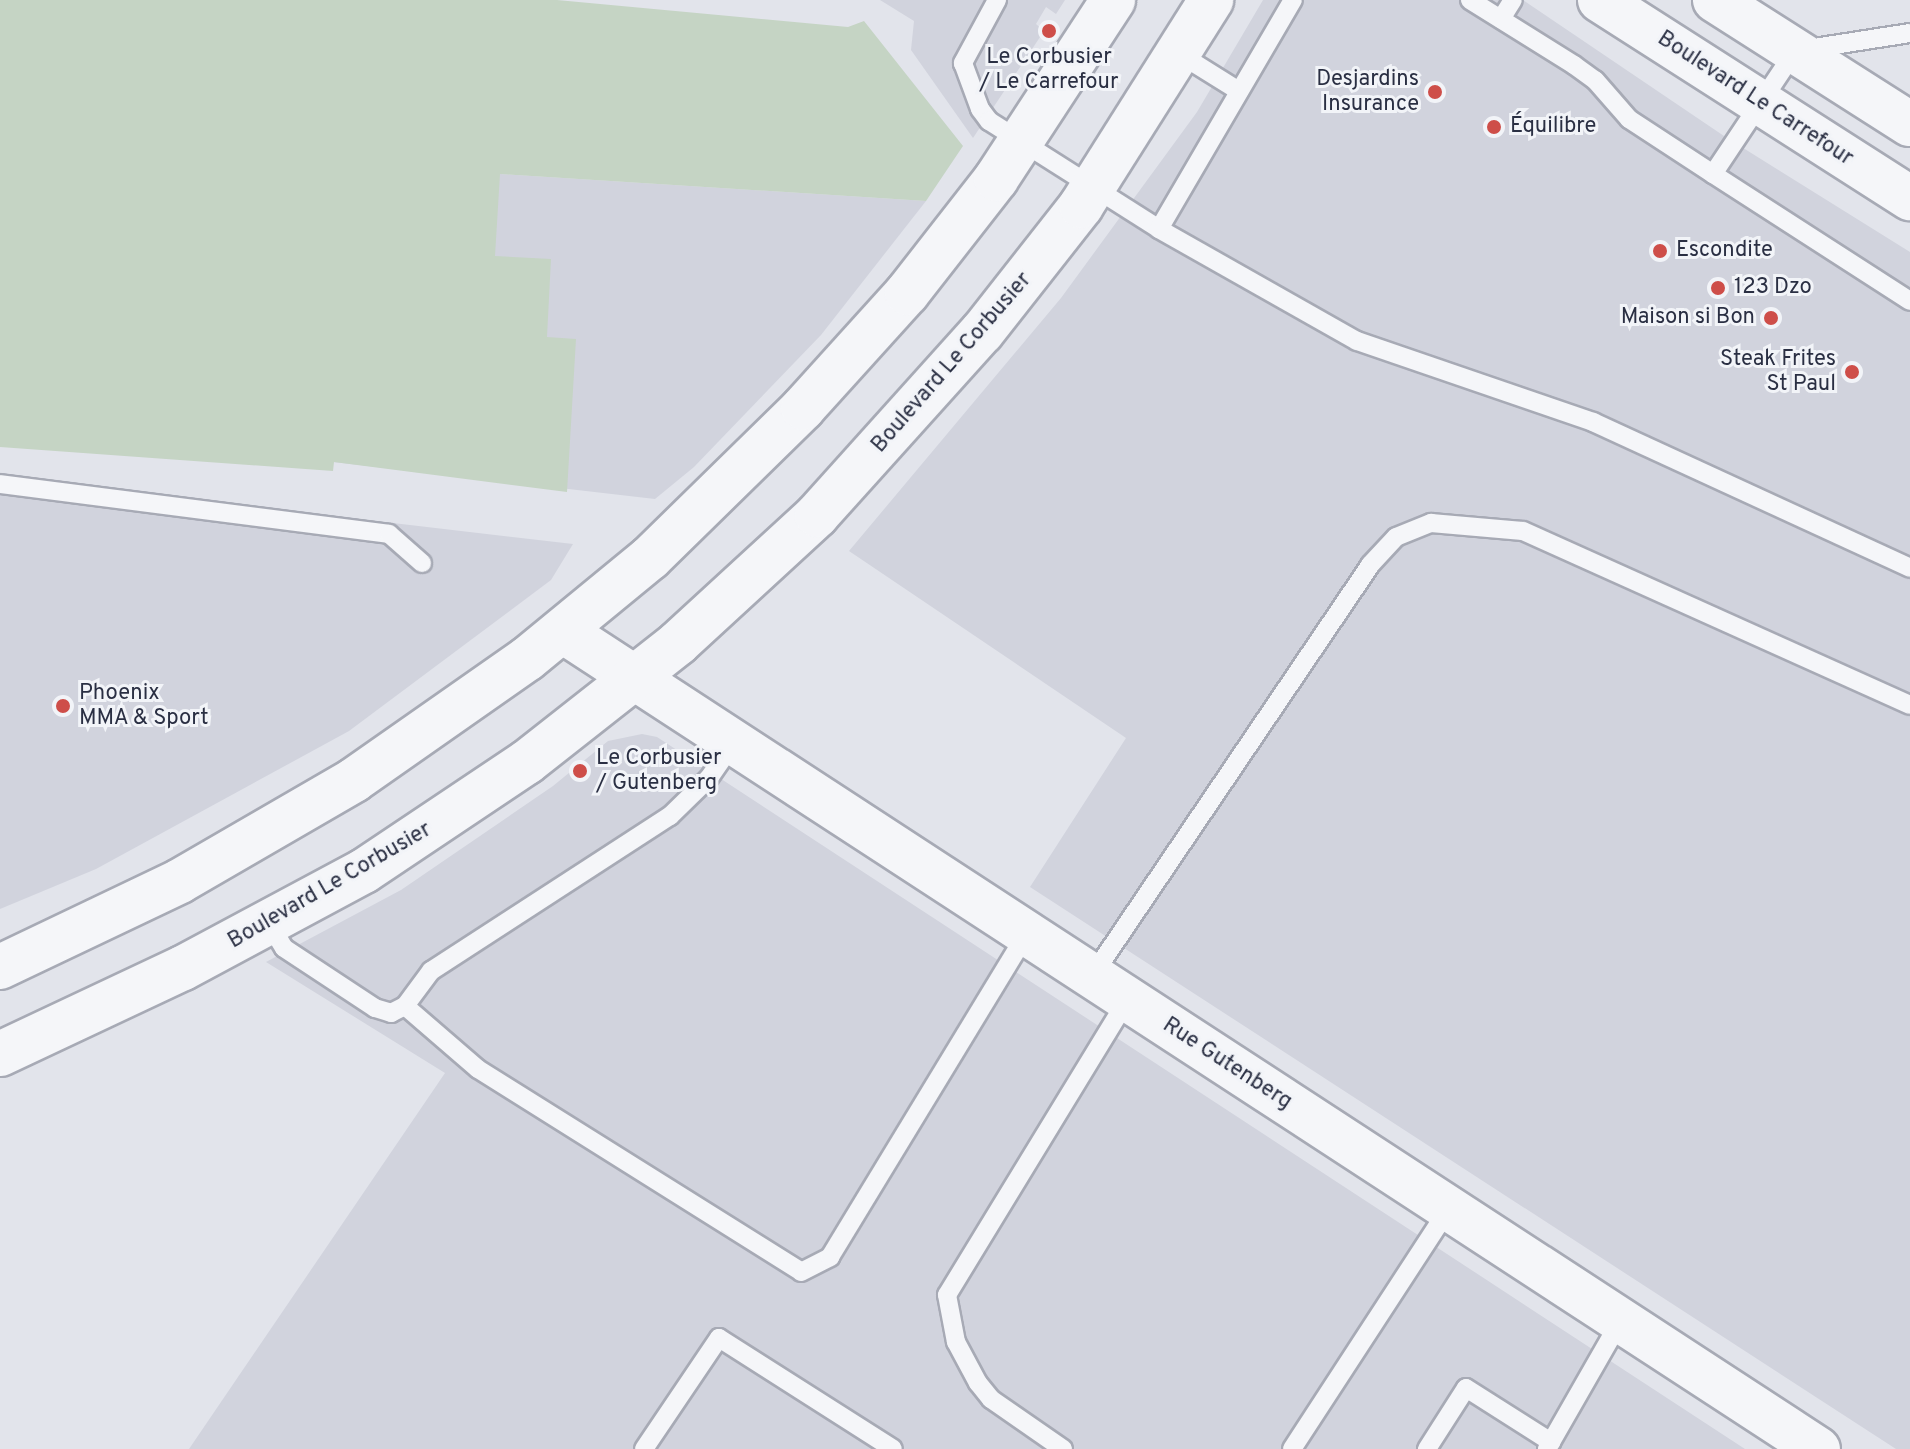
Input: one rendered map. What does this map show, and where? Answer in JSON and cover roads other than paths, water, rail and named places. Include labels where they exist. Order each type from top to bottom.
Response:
[{"type":"street","points":[[0,967],[180,881],[311,807],[563,631],[704,508],[847,362],[1022,143],[1113,0]]},
{"type":"street","name":"Boulevard Le Corbusier","points":[[0,1054],[269,923],[454,814],[637,678],[753,577],[871,457],[982,332],[1094,187],[1211,0]]},
{"type":"street","name":"Boulevard Le Carrefour","points":[[1600,0],[1910,198]]},
{"type":"street","points":[[1715,0],[1910,124]]},
{"type":"street","points":[[563,631],[637,678]]},
{"type":"street","name":"Rue Gutenberg","points":[[637,678],[1818,1449]]},
{"type":"lane","points":[[997,0],[964,55],[964,72],[989,121],[1159,229],[1357,341],[1593,422],[1910,568]]},
{"type":"lane","points":[[1159,229],[1293,0]]},
{"type":"lane","points":[[1470,0],[1595,80],[1629,119],[1910,301]]},
{"type":"lane","points":[[1501,19],[1513,0]]},
{"type":"lane","points":[[1713,174],[1795,51],[1910,33]]},
{"type":"lane","points":[[1178,53],[1239,91]]},
{"type":"lane","points":[[0,484],[389,534],[422,563]]},
{"type":"lane","points":[[1092,976],[1370,565],[1396,537],[1431,523],[1523,531],[1910,705]]},
{"type":"lane","points":[[269,923],[284,948],[375,1008],[391,1013],[405,1006],[431,971],[670,816],[709,778],[734,742]]},
{"type":"lane","points":[[405,1006],[478,1069],[801,1272],[830,1257],[1027,933]]},
{"type":"lane","points":[[1063,1449],[991,1399],[978,1383],[956,1342],[947,1295],[1128,999]]},
{"type":"lane","points":[[1292,1449],[1449,1208]]},
{"type":"lane","points":[[1427,1449],[1466,1388],[1549,1446],[1621,1320]]},
{"type":"lane","points":[[644,1449],[719,1338],[893,1449]]},
{"type":"place","name":"Le Corbusier / Le Carrefour","points":[[1049,31]]},
{"type":"place","name":"Desjardins Insurance","points":[[1435,92]]},
{"type":"place","name":"Équilibre","points":[[1494,127]]},
{"type":"place","name":"Escondite","points":[[1660,251]]},
{"type":"place","name":"123 Dzo","points":[[1718,288]]},
{"type":"place","name":"Maison si Bon","points":[[1771,318]]},
{"type":"place","name":"Steak Frites St Paul","points":[[1852,372]]},
{"type":"place","name":"Phoenix MMA & Sport","points":[[63,706]]},
{"type":"place","name":"Le Corbusier / Gutenberg","points":[[580,771]]}]
